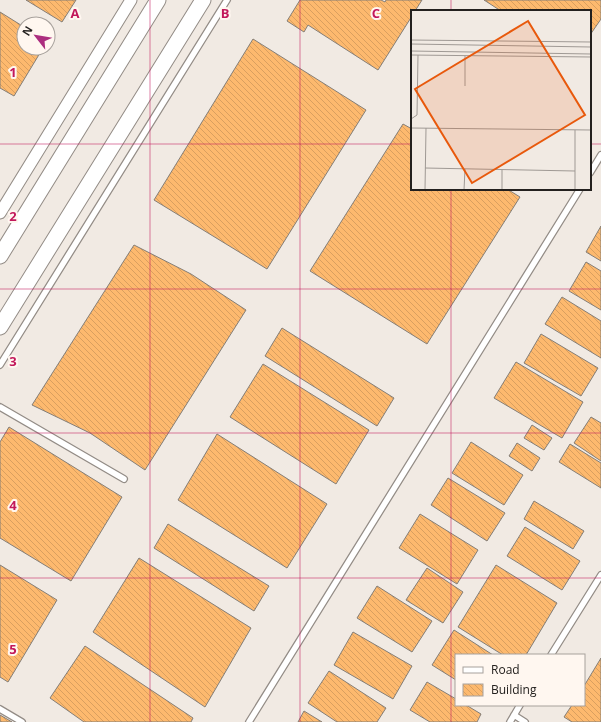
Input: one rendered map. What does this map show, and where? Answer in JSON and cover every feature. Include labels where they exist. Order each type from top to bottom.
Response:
[{"type":"main road","points":[[0,256],[158,0]]},
{"type":"main road","points":[[0,327],[203,0]]},
{"type":"street","points":[[0,213],[131,0]]},
{"type":"lane","points":[[0,365],[227,0]]},
{"type":"lane","points":[[591,171],[601,155]]},
{"type":"lane","points":[[248,722],[579,190]]},
{"type":"lane","points":[[0,406],[124,479]]},
{"type":"lane","points":[[553,654],[601,576]]},
{"type":"lane","points":[[510,722],[519,706]]},
{"type":"lane","points":[[0,709],[22,722]]},
{"type":"lane","points":[[514,715],[525,722]]},
{"type":"building","points":[[26,0],[76,0],[62,22],[56,18],[56,16],[52,16]]},
{"type":"building","points":[[300,0],[381,0],[385,2],[386,0],[422,0],[416,10],[411,10],[411,18],[378,70],[308,25],[304,32],[287,21]]},
{"type":"building","points":[[484,0],[601,0],[601,19],[591,34],[591,10],[499,10]]},
{"type":"building","points":[[0,12],[16,22],[16,56],[38,56],[14,96],[0,88]]},
{"type":"building","points":[[253,39],[366,110],[267,269],[154,200]]},
{"type":"building","points":[[403,124],[411,128],[411,190],[509,190],[520,197],[427,344],[310,271]]},
{"type":"building","points":[[601,226],[601,261],[586,252]]},
{"type":"building","points":[[134,245],[191,274],[246,310],[145,470],[90,433],[32,405]]},
{"type":"building","points":[[586,262],[601,271],[601,310],[569,291]]},
{"type":"building","points":[[562,297],[601,321],[601,358],[545,324]]},
{"type":"building","points":[[282,328],[394,398],[377,426],[265,356]]},
{"type":"building","points":[[541,334],[598,368],[581,396],[524,363]]},
{"type":"building","points":[[516,362],[583,402],[562,438],[494,398]]},
{"type":"building","points":[[263,364],[369,430],[336,484],[230,417]]},
{"type":"building","points":[[591,417],[601,423],[601,461],[574,443]]},
{"type":"building","points":[[532,425],[552,438],[544,450],[524,438]]},
{"type":"building","points":[[9,427],[122,497],[71,581],[0,538],[0,442]]},
{"type":"building","points":[[217,434],[327,504],[287,568],[178,500]]},
{"type":"building","points":[[471,442],[523,475],[504,505],[452,473]]},
{"type":"building","points":[[517,443],[540,458],[532,471],[509,456]]},
{"type":"building","points":[[570,444],[601,463],[601,488],[559,462]]},
{"type":"building","points":[[448,478],[505,513],[487,541],[431,505]]},
{"type":"building","points":[[534,501],[584,531],[573,549],[524,519]]},
{"type":"building","points":[[420,514],[478,550],[457,584],[399,548]]},
{"type":"building","points":[[168,524],[269,586],[254,611],[154,548]]},
{"type":"building","points":[[525,527],[580,561],[562,590],[507,556]]},
{"type":"building","points":[[139,558],[251,628],[205,707],[93,632]]},
{"type":"building","points":[[0,565],[57,600],[8,682],[0,677]]},
{"type":"building","points":[[496,565],[557,603],[527,654],[501,654],[458,627]]},
{"type":"building","points":[[427,568],[463,592],[443,623],[406,600]]},
{"type":"building","points":[[377,586],[432,621],[412,652],[357,618]]},
{"type":"building","points":[[454,630],[491,654],[455,654],[455,679],[432,665]]},
{"type":"building","points":[[353,632],[412,666],[393,699],[334,665]]},
{"type":"building","points":[[85,646],[193,718],[191,722],[84,722],[50,698]]},
{"type":"building","points":[[601,658],[601,722],[572,722],[564,717],[571,706],[585,706],[585,684]]},
{"type":"building","points":[[329,671],[386,708],[377,722],[337,722],[308,703]]},
{"type":"building","points":[[427,682],[455,698],[455,706],[468,706],[481,714],[477,722],[430,722],[410,710]]},
{"type":"building","points":[[304,711],[322,722],[298,722]]},
{"type":"building","points":[[0,715],[12,722],[0,722]]}]
